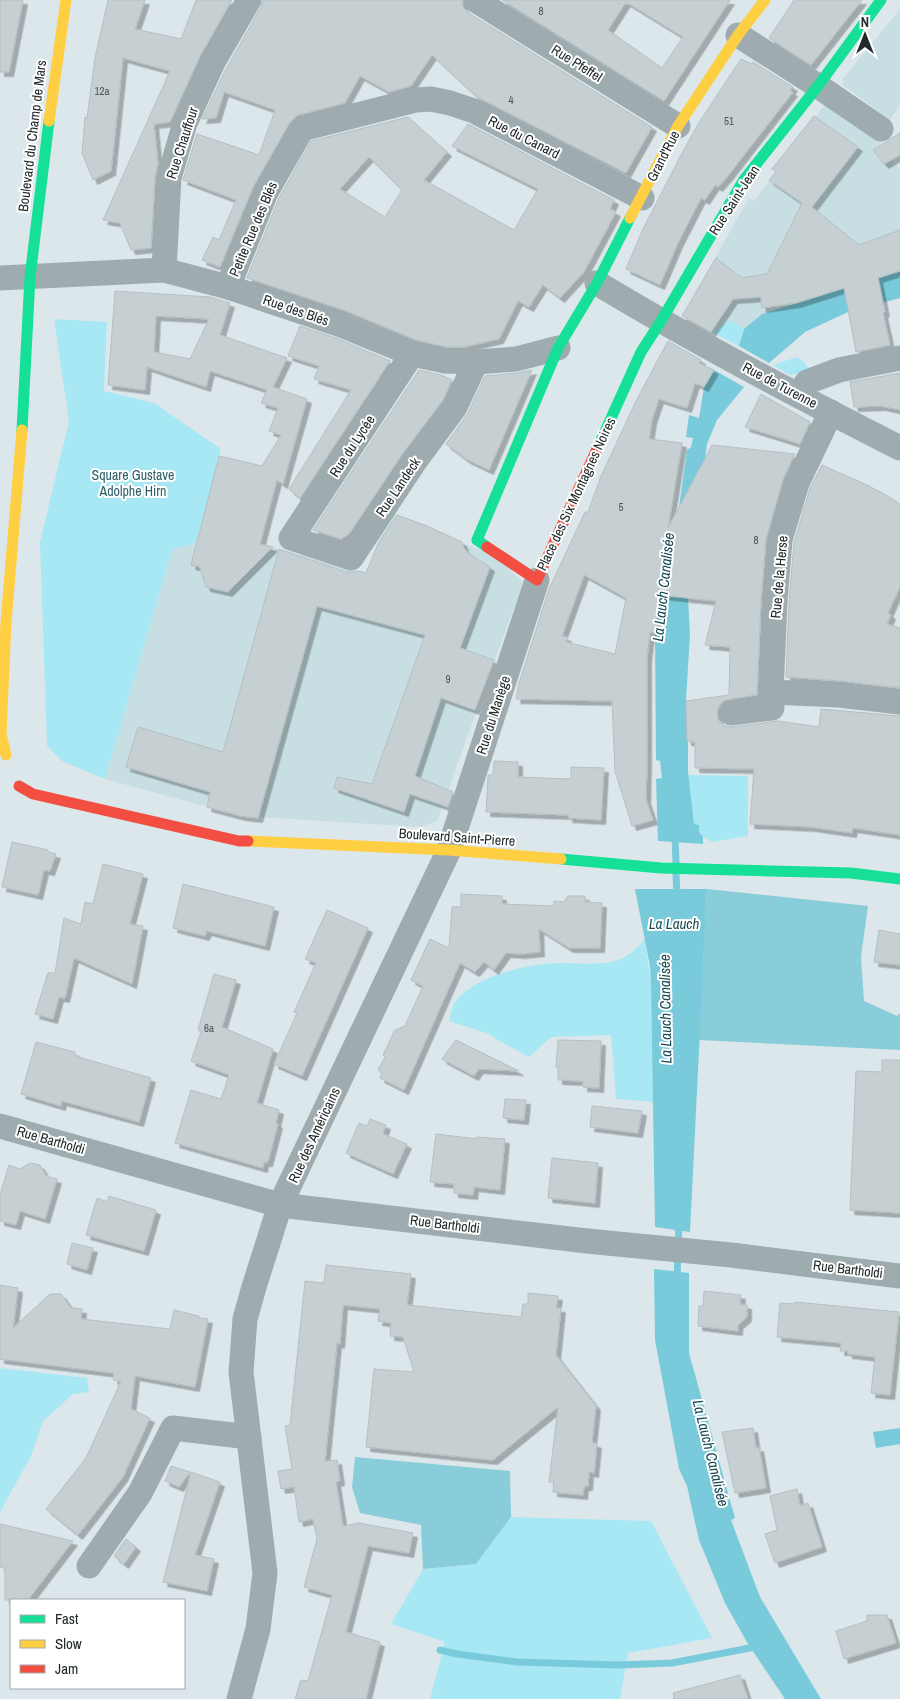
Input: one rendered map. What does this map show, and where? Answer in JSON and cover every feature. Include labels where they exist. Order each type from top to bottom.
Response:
[{"type":"street","name":"Boulevard du Champ de Mars","points":[[8,757],[1,734],[6,631],[25,393],[30,277],[42,166],[66,0]]},
{"type":"street","name":"Rue Chauffour","points":[[164,270],[169,178],[185,123],[213,62],[249,0]]},
{"type":"street","name":"Rue Pfeffel","points":[[476,0],[678,126]]},
{"type":"street","name":"Grand'Rue","points":[[597,282],[678,126],[738,35],[765,0]]},
{"type":"street","name":"Rue Saint-Jean","points":[[661,321],[743,181],[818,86],[881,0]]},
{"type":"street","points":[[738,35],[881,129]]},
{"type":"street","name":"Rue du Canard","points":[[399,103],[431,99],[474,111],[642,198]]},
{"type":"street","name":"Petite Rue des Blés","points":[[228,287],[266,192],[302,129],[399,103]]},
{"type":"street","name":"Rue des Blés","points":[[0,278],[164,270],[228,287],[342,325],[412,354],[445,361],[476,362],[516,359],[558,348]]},
{"type":"street","points":[[597,282],[661,321]]},
{"type":"street","name":"Place des Six Montagnes Noires","points":[[597,282],[558,348],[477,540],[537,580],[641,352],[661,321]]},
{"type":"street","name":"Rue de Turenne","points":[[661,321],[900,448]]},
{"type":"street","name":"Rue du Lycée","points":[[291,538],[412,354]]},
{"type":"street","points":[[789,390],[839,370],[900,358]]},
{"type":"street","name":"Rue Landeck","points":[[291,538],[351,558],[415,460],[455,407],[476,362]]},
{"type":"street","name":"Rue de la Herse","points":[[731,712],[772,708],[775,601],[780,540],[797,483],[831,412]]},
{"type":"street","name":"Rue du Manège","points":[[449,850],[537,580]]},
{"type":"street","points":[[771,692],[898,695]]},
{"type":"street","name":"Boulevard Saint-Pierre","points":[[17,784],[33,794],[239,841],[449,850],[661,868],[851,873],[900,879]]},
{"type":"street","name":"Rue des Américains","points":[[239,1699],[258,1629],[265,1573],[241,1372],[245,1319],[280,1205],[449,850]]},
{"type":"street","name":"Rue Bartholdi","points":[[0,1126],[280,1205],[900,1276]]},
{"type":"street","points":[[89,1566],[140,1493],[173,1428],[249,1437]]},
{"type":"shaded area","points":[[900,9],[900,105],[890,120],[843,85],[843,79]]},
{"type":"shaded area","points":[[827,102],[876,137],[900,170],[900,271],[762,314],[744,329],[730,321],[712,332],[682,316],[749,198],[754,201]]},
{"type":"shaded area","points":[[221,456],[280,470],[260,544],[366,573],[390,512],[427,526],[427,528],[494,556],[523,582],[437,821],[421,827],[241,816],[105,779],[172,550],[196,543]]},
{"type":"shaded area","points":[[707,889],[868,906],[861,957],[864,1001],[897,1016],[900,1013],[900,1050],[699,1040]]},
{"type":"shaded area","points":[[355,1457],[510,1471],[511,1517],[476,1564],[423,1569],[421,1525],[360,1513],[352,1487]]},
{"type":"green space","name":"Square Gustave Adolphe Hirn","points":[[54,319],[107,322],[104,391],[154,403],[221,449],[196,543],[172,550],[105,779],[62,761],[47,746],[40,542],[69,421]]},
{"type":"green space","points":[[730,320],[744,329],[739,346],[712,332]]},
{"type":"green space","points":[[797,357],[803,361],[809,372],[790,375],[773,365]]},
{"type":"green space","points":[[688,775],[748,776],[748,836],[712,842],[703,836],[694,824]]},
{"type":"green space","points":[[645,939],[651,985],[653,1102],[616,1099],[611,1035],[551,1037],[529,1057],[489,1034],[449,1021],[453,1006],[461,996],[471,987],[499,974],[545,964],[611,962],[630,954]]},
{"type":"green space","points":[[0,1368],[87,1378],[89,1392],[73,1394],[43,1421],[31,1456],[0,1512]]},
{"type":"green space","points":[[511,1517],[651,1521],[712,1638],[628,1653],[620,1699],[430,1699],[445,1642],[391,1624],[423,1569],[476,1564]]},
{"type":"water","points":[[900,271],[900,298],[848,312],[805,332],[769,363],[739,346],[744,329],[762,314]]},
{"type":"water","points":[[714,370],[744,387],[717,420],[707,444],[691,563],[688,598],[690,634],[686,700],[688,714],[688,771],[694,824],[699,825],[699,832],[703,836],[703,844],[658,841],[656,779],[662,778],[660,761],[656,760],[655,633],[664,632],[665,621],[657,620],[657,612],[664,610],[665,598],[662,596],[662,564],[675,536],[687,450],[691,447],[693,438],[686,437],[689,415],[699,418],[704,387]]},
{"type":"water","name":"La Lauch","points":[[635,889],[707,889],[690,1232],[655,1227],[650,966]]},
{"type":"water","points":[[654,1269],[689,1273],[689,1353],[735,1518],[731,1520],[760,1597],[821,1699],[785,1699],[748,1644],[725,1603],[699,1540],[687,1486],[679,1469],[655,1340]]},
{"type":"water","points":[[900,1428],[900,1444],[876,1448],[873,1432]]},
{"type":"building","points":[[0,0],[23,0],[9,72],[0,72]]},
{"type":"building","points":[[108,0],[145,0],[135,29],[181,39],[196,0],[232,0],[200,56],[170,122],[154,124],[158,164],[155,177],[151,248],[131,250],[120,223],[103,220],[170,71],[123,58],[111,171],[93,180],[82,153],[85,117],[87,118],[95,58]]},
{"type":"building","points":[[263,0],[461,0],[467,12],[652,127],[626,173],[477,97],[432,55],[411,86],[389,92],[360,76],[345,103],[298,115],[290,122],[253,187],[220,267],[202,260],[213,237],[219,240],[236,200],[183,180],[197,134],[259,155],[275,110],[224,92],[216,118],[202,119]]},
{"type":"building","points":[[502,0],[730,0],[664,101]],"holes":[[[626,2],[683,37],[662,68],[608,30]]]},
{"type":"building","points":[[794,0],[862,0],[811,65],[769,38]]},
{"type":"building","points":[[741,59],[752,64],[753,62],[793,87],[790,90],[793,92],[727,177],[718,187],[715,185],[705,200],[701,198],[678,243],[660,285],[626,269],[642,231],[681,155],[698,124]]},
{"type":"building","points":[[814,116],[858,147],[812,207],[859,245],[900,230],[900,271],[878,278],[890,345],[856,352],[844,288],[796,303],[762,308],[761,297],[733,299],[711,332],[682,316],[716,258],[742,278],[767,274],[802,203],[769,180],[776,172],[772,169]]},
{"type":"building","points":[[408,117],[447,152],[424,180],[514,230],[538,189],[452,146],[468,124],[614,200],[610,209],[616,212],[584,272],[560,298],[543,285],[529,307],[518,301],[499,339],[464,347],[447,347],[416,340],[346,311],[247,278],[279,198],[311,141]],"holes":[[[369,157],[402,190],[385,217],[340,189]]]},
{"type":"building","points":[[900,133],[900,155],[884,164],[873,150]]},
{"type":"building","points":[[115,291],[210,297],[230,303],[220,335],[287,358],[273,387],[307,399],[283,484],[277,480],[260,544],[273,547],[228,592],[206,587],[200,567],[191,565],[219,456],[262,466],[281,435],[269,431],[278,408],[261,403],[267,390],[210,371],[206,387],[147,367],[145,390],[108,385]],"holes":[[[156,316],[209,319],[190,359],[154,352]]]},
{"type":"building","points":[[300,326],[336,338],[390,361],[300,498],[289,489],[351,390],[314,379],[319,366],[288,356]]},
{"type":"building","points":[[668,341],[701,360],[699,363],[714,370],[704,387],[695,383],[687,408],[659,399],[652,420],[649,439],[682,443],[668,528],[712,445],[795,454],[783,479],[766,539],[757,695],[723,701],[718,708],[717,715],[719,721],[725,726],[732,727],[778,721],[819,727],[821,709],[900,716],[900,835],[853,828],[852,833],[811,827],[750,824],[754,769],[695,768],[695,742],[687,741],[686,701],[729,695],[730,647],[705,645],[716,601],[659,595],[655,633],[650,632],[647,658],[646,799],[653,820],[632,826],[615,771],[612,701],[516,699],[519,683],[549,589],[585,512],[588,512],[601,476],[637,399]],"holes":[[[584,575],[626,598],[615,654],[566,642],[567,637],[562,636]]]},
{"type":"building","points":[[419,370],[441,375],[452,380],[443,400],[403,453],[349,534],[341,539],[313,530]]},
{"type":"building","points":[[532,370],[489,470],[466,459],[446,444],[468,413],[485,376]]},
{"type":"building","points":[[900,373],[900,410],[881,406],[854,407],[850,382]]},
{"type":"building","points":[[761,394],[810,422],[800,444],[745,427]]},
{"type":"building","points":[[822,465],[867,485],[900,504],[900,587],[888,613],[891,615],[887,624],[900,628],[900,688],[786,677],[794,543],[810,488]]},
{"type":"building","points":[[397,515],[462,542],[468,553],[490,567],[460,648],[494,660],[475,710],[441,698],[415,776],[453,792],[448,807],[410,794],[404,812],[334,788],[337,777],[372,784],[425,635],[317,606],[258,818],[241,816],[207,807],[210,792],[126,767],[138,727],[223,752],[279,549],[346,572],[358,571],[366,573],[378,544]]},
{"type":"building","points":[[494,761],[518,762],[518,777],[571,779],[571,767],[604,768],[601,820],[568,818],[569,815],[486,812],[488,775],[493,775]]},
{"type":"building","points":[[12,842],[48,850],[48,852],[56,854],[50,871],[44,870],[38,895],[2,887]]},
{"type":"building","points":[[103,864],[143,874],[130,924],[143,926],[132,984],[74,958],[65,998],[59,997],[53,1019],[35,1014],[48,973],[55,973],[64,918],[81,924],[85,902],[93,904]]},
{"type":"building","points":[[183,884],[274,907],[265,946],[207,931],[205,936],[173,928]]},
{"type":"building","points":[[461,894],[502,896],[502,904],[554,906],[554,901],[564,902],[568,896],[585,896],[585,902],[602,903],[600,948],[569,948],[539,929],[540,952],[506,953],[494,970],[484,962],[475,972],[460,963],[404,1090],[380,1078],[382,1073],[378,1070],[395,1030],[405,1026],[423,986],[411,980],[430,939],[449,948],[452,907],[461,907]]},
{"type":"building","points":[[327,910],[368,928],[302,1076],[274,1064],[297,1013],[294,1012],[316,963],[305,959]]},
{"type":"building","points":[[879,930],[900,934],[900,965],[874,962]]},
{"type":"building","points":[[214,974],[236,980],[222,1027],[273,1049],[257,1103],[279,1110],[276,1123],[278,1124],[268,1162],[264,1162],[263,1168],[175,1143],[191,1090],[221,1099],[229,1075],[191,1061],[201,1032],[198,1030]]},
{"type":"building","points":[[456,1040],[519,1071],[479,1069],[474,1076],[442,1059]]},
{"type":"building","points":[[558,1040],[601,1041],[599,1088],[583,1087],[583,1081],[558,1080],[558,1067],[556,1067]]},
{"type":"building","points":[[36,1042],[75,1052],[75,1056],[151,1078],[139,1122],[62,1101],[61,1106],[21,1094]]},
{"type":"building","points":[[882,1060],[900,1060],[900,1213],[850,1210],[856,1071],[882,1072]]},
{"type":"building","points":[[505,1099],[526,1100],[524,1120],[503,1118]]},
{"type":"building","points":[[592,1106],[642,1111],[638,1133],[590,1127]]},
{"type":"building","points":[[370,1119],[386,1125],[383,1134],[407,1144],[393,1174],[346,1153],[359,1123],[367,1126]]},
{"type":"building","points":[[436,1134],[477,1139],[477,1137],[505,1139],[500,1190],[474,1187],[473,1195],[454,1193],[454,1184],[430,1182]]},
{"type":"building","points":[[552,1158],[598,1163],[595,1203],[548,1198]]},
{"type":"building","points":[[30,1163],[40,1165],[46,1176],[57,1179],[45,1219],[20,1211],[16,1225],[0,1221],[0,1195],[9,1165],[20,1169]]},
{"type":"building","points":[[109,1196],[156,1210],[144,1251],[86,1235],[97,1198],[107,1202]]},
{"type":"building","points":[[72,1243],[93,1248],[87,1270],[67,1264]]},
{"type":"building","points":[[326,1265],[411,1274],[407,1305],[521,1317],[523,1304],[528,1304],[528,1293],[558,1296],[556,1308],[561,1308],[556,1355],[596,1406],[592,1442],[597,1444],[594,1473],[589,1472],[588,1486],[584,1486],[583,1495],[553,1492],[554,1482],[549,1482],[558,1407],[493,1460],[366,1447],[374,1369],[414,1372],[403,1337],[390,1336],[391,1323],[378,1321],[380,1309],[343,1305],[340,1344],[337,1343],[325,1461],[337,1460],[340,1481],[336,1482],[343,1526],[359,1523],[413,1533],[409,1553],[368,1546],[346,1632],[380,1642],[366,1699],[295,1699],[301,1680],[308,1681],[332,1595],[304,1587],[317,1539],[313,1519],[299,1522],[294,1487],[281,1489],[278,1471],[292,1469],[285,1426],[290,1425],[305,1281],[324,1283]]},
{"type":"building","points":[[0,1285],[18,1288],[13,1328],[50,1294],[61,1294],[71,1308],[82,1309],[81,1319],[170,1329],[174,1310],[208,1319],[195,1387],[135,1376],[131,1409],[150,1418],[123,1477],[78,1535],[46,1509],[86,1458],[121,1381],[113,1380],[114,1373],[0,1359],[0,1339],[2,1338],[0,1338]]},
{"type":"building","points":[[704,1291],[741,1295],[740,1304],[747,1305],[747,1317],[738,1325],[738,1331],[698,1326],[699,1306],[703,1306]]},
{"type":"building","points":[[795,1302],[899,1312],[890,1395],[871,1393],[875,1357],[848,1354],[848,1351],[840,1351],[841,1343],[777,1337],[780,1303],[794,1304]]},
{"type":"building","points":[[753,1428],[756,1448],[759,1447],[766,1488],[735,1493],[722,1432]]},
{"type":"building","points":[[171,1466],[190,1472],[179,1487],[165,1481]]},
{"type":"building","points":[[191,1472],[220,1482],[195,1555],[214,1559],[207,1591],[163,1582]]},
{"type":"building","points":[[797,1489],[800,1506],[808,1503],[822,1547],[775,1563],[765,1534],[777,1530],[770,1496]]},
{"type":"building","points":[[0,1524],[73,1541],[29,1599],[5,1600],[5,1568],[0,1567]]},
{"type":"building","points":[[126,1539],[136,1547],[124,1564],[114,1556]]},
{"type":"building","points":[[867,1615],[887,1615],[896,1643],[844,1659],[836,1631],[867,1621]]},
{"type":"building","points":[[740,1675],[748,1699],[674,1699],[673,1693]]},
{"type":"waterway","name":"La Lauch Canalisée","points":[[675,834],[676,863]]},
{"type":"waterway","name":"La Lauch Canalisée","points":[[676,874],[677,898]]},
{"type":"waterway","name":"La Lauch Canalisée","points":[[677,1280],[679,1221]]},
{"type":"waterway","points":[[440,1650],[517,1662],[619,1665],[672,1663],[760,1646]]},
{"type":"traffic: fast","points":[[597,449],[641,352],[743,181],[818,86],[881,0]]},
{"type":"traffic: fast","points":[[22,430],[30,277],[49,121]]},
{"type":"traffic: fast","points":[[487,547],[477,540],[558,348],[597,283],[630,218]]},
{"type":"traffic: fast","points":[[561,859],[661,868],[851,873],[900,879]]},
{"type":"traffic: slow","points":[[49,121],[66,0]]},
{"type":"traffic: slow","points":[[630,218],[678,126],[738,35],[765,0]]},
{"type":"traffic: slow","points":[[6,755],[1,734],[6,622],[22,430]]},
{"type":"traffic: slow","points":[[248,841],[449,850],[561,859]]},
{"type":"traffic: jam","points":[[487,547],[537,580],[597,449]]},
{"type":"traffic: jam","points":[[19,786],[33,794],[239,841],[248,841]]}]
